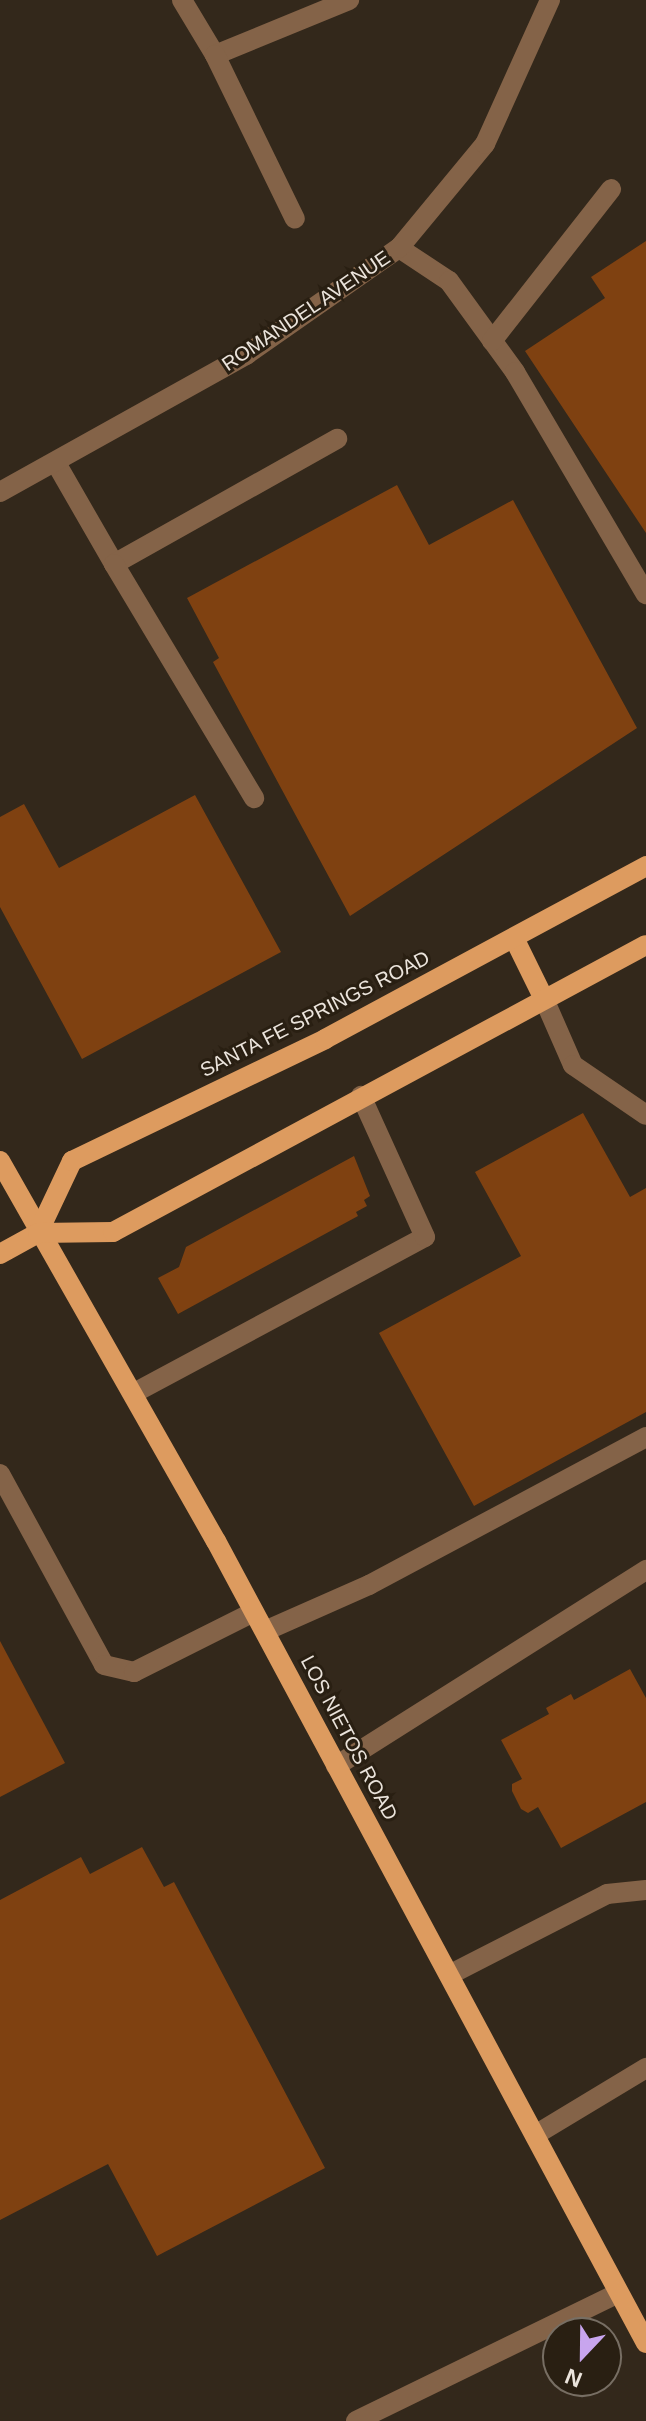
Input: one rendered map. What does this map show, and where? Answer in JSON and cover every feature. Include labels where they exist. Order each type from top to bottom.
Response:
[{"type":"main road","name":"SANTA FE SPRINGS ROAD","points":[[38,1233],[72,1161],[325,1039],[646,866]]},
{"type":"main road","points":[[514,938],[544,999]]},
{"type":"main road","points":[[0,1254],[38,1233],[113,1232],[646,945]]},
{"type":"main road","name":"LOS NIETOS ROAD","points":[[0,1161],[38,1233],[134,1393],[265,1631],[646,2343]]},
{"type":"street","points":[[182,0],[215,55],[295,219]]},
{"type":"street","points":[[215,55],[349,0]]},
{"type":"street","name":"ROMANDEL AVENUE","points":[[0,492],[246,355],[399,248],[485,144],[550,0]]},
{"type":"street","points":[[492,341],[611,189]]},
{"type":"street","points":[[399,248],[449,281],[492,341],[646,594]]},
{"type":"street","points":[[114,564],[337,439]]},
{"type":"street","points":[[56,463],[254,798]]},
{"type":"street","points":[[544,999],[573,1065],[646,1115]]},
{"type":"street","points":[[134,1393],[425,1237],[361,1096]]},
{"type":"street","points":[[265,1631],[369,1585],[646,1437]]},
{"type":"street","points":[[0,1474],[104,1665],[134,1672],[254,1612]]},
{"type":"street","points":[[336,1766],[646,1570]]},
{"type":"street","points":[[449,1975],[607,1894],[646,1890]]},
{"type":"street","points":[[535,2135],[646,2068]]},
{"type":"street","points":[[356,2421],[619,2293]]},
{"type":"building","points":[[646,241],[646,533],[525,351],[605,298],[591,277]]},
{"type":"building","points":[[397,485],[429,545],[513,500],[637,728],[350,916],[213,662],[219,658],[187,598]]},
{"type":"building","points":[[195,795],[281,952],[82,1059],[0,907],[0,817],[24,804],[59,868]]},
{"type":"building","points":[[583,1113],[630,1197],[646,1188],[646,1412],[474,1506],[379,1333],[521,1256],[475,1172]]},
{"type":"building","points":[[354,1156],[370,1196],[364,1200],[367,1206],[356,1212],[358,1216],[178,1314],[158,1278],[179,1267],[186,1247]]},
{"type":"building","points":[[0,1641],[65,1763],[0,1797]]},
{"type":"building","points":[[630,1669],[646,1698],[646,1802],[561,1848],[538,1807],[528,1813],[521,1809],[512,1784],[522,1779],[501,1740],[549,1714],[546,1708],[571,1694],[574,1700]]},
{"type":"building","points":[[142,1847],[164,1887],[174,1882],[325,2168],[157,2256],[108,2164],[0,2220],[0,1900],[81,1857],[90,1874]]}]
